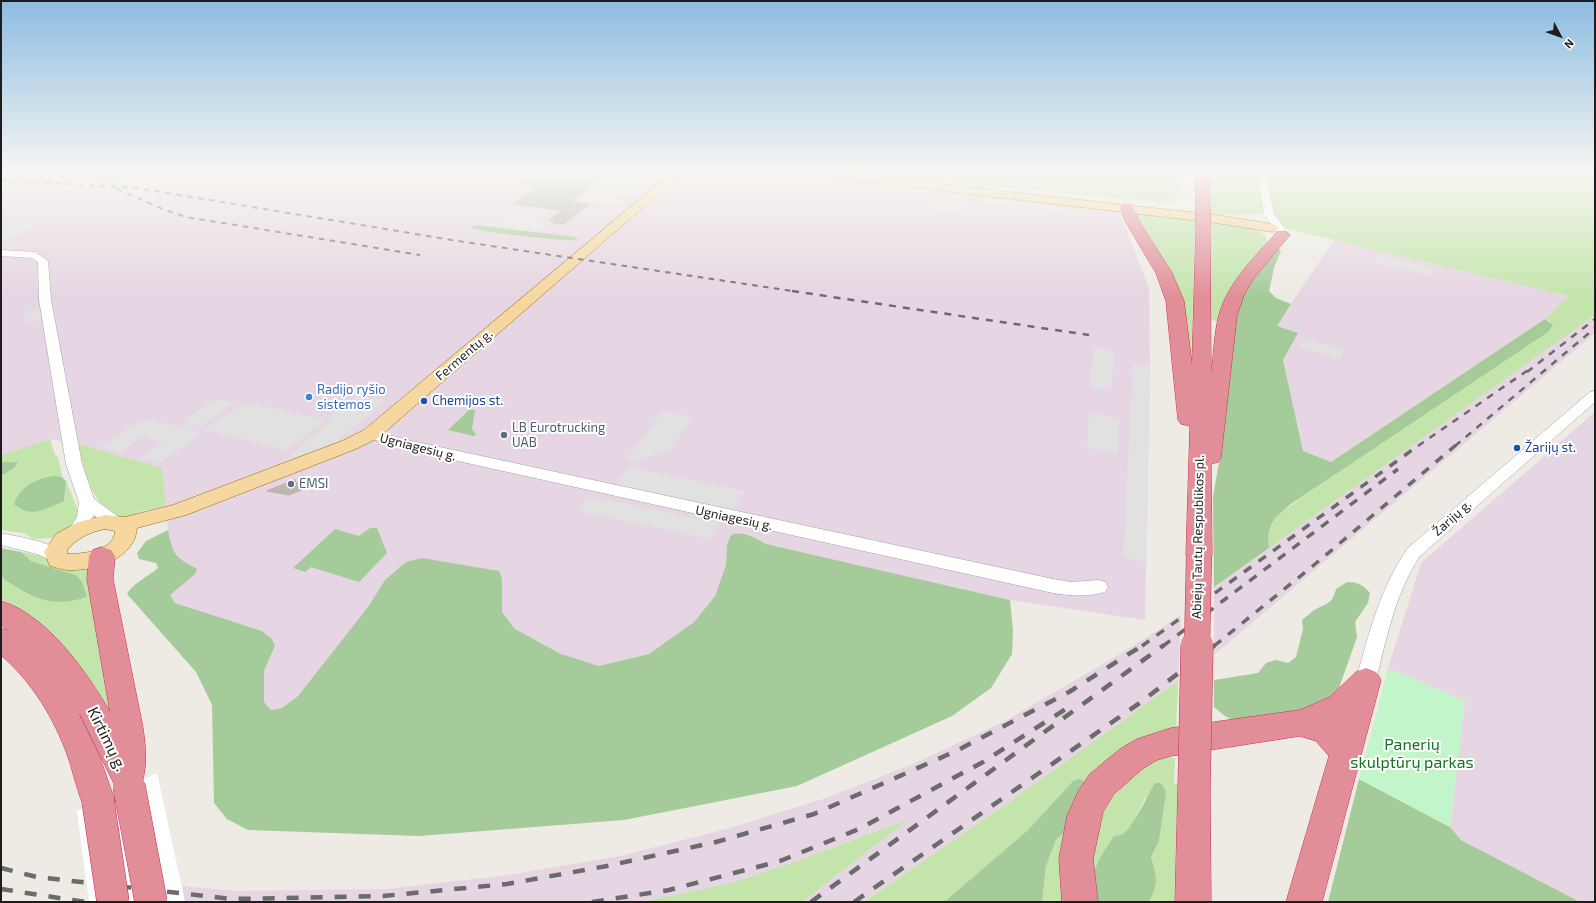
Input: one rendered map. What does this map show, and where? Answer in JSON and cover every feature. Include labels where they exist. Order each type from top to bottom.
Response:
[{"type":"highway","points":[[1129,214],[1132,221],[1164,273],[1175,301],[1189,427],[1199,482]]},
{"type":"highway","name":"Abiejų Tautų Respublikos pl.","points":[[1193,902],[1203,214]]},
{"type":"highway","points":[[1199,482],[1210,457],[1228,315],[1235,295],[1247,276],[1272,228]]},
{"type":"highway","points":[[116,536],[100,579],[128,728],[130,752],[128,783]]},
{"type":"highway","name":"Kirtimų g.","points":[[1,611],[44,644],[69,671],[95,713],[128,783],[151,902]]},
{"type":"highway","name":"Kirtimų g.","points":[[1,639],[21,657],[56,700],[82,750],[98,801],[113,902]]},
{"type":"highway","points":[[1080,902],[1076,859],[1084,816],[1091,801],[1102,784],[1131,758],[1148,749],[1171,742],[1300,722],[1326,714],[1341,706],[1366,680]]},
{"type":"highway","points":[[1304,902],[1344,754],[1366,680]]},
{"type":"highway","points":[[1300,722],[1327,730],[1335,737],[1344,754]]},
{"type":"main road","name":"Fermentų g.","points":[[116,536],[179,510],[349,445],[371,434],[629,214]]},
{"type":"main road","points":[[1177,214],[1241,222],[1272,228]]},
{"type":"main road","points":[[96,523],[116,536],[92,560],[71,564],[58,560],[66,541],[96,523]]},
{"type":"street","points":[[1269,214],[1272,228]]},
{"type":"street","points":[[1,253],[35,255],[43,261],[45,300],[74,464],[87,502],[116,536]]},
{"type":"street","name":"Žarijų g.","points":[[1366,680],[1386,605],[1402,568],[1414,552],[1595,395]]},
{"type":"street","name":"Ugniagesių g.","points":[[371,434],[404,444],[1071,590],[1099,587]]},
{"type":"street","points":[[1,540],[42,549],[66,541],[86,518],[87,502]]},
{"type":"shaded area","points":[[1,214],[1120,214],[1149,288],[1150,366],[1145,620],[1010,600],[766,544],[748,534],[727,545],[726,565],[715,596],[694,622],[649,654],[599,666],[561,654],[515,629],[502,612],[502,579],[385,580],[368,607],[298,696],[282,708],[271,710],[264,702],[264,671],[275,647],[272,639],[262,631],[175,603],[170,596],[174,590],[195,574],[179,559],[172,549],[168,530],[162,468],[78,444],[50,439],[1,455]]},
{"type":"shaded area","points":[[507,215],[534,218],[530,221],[546,223],[535,232],[486,225],[495,219],[501,219]]},
{"type":"shaded area","points":[[27,217],[41,218],[41,222],[7,240],[1,239],[1,230]]},
{"type":"shaded area","points":[[1334,240],[1570,296],[1545,319],[1331,462],[1303,451],[1283,360],[1298,333],[1276,326]]},
{"type":"shaded area","points":[[1377,255],[1434,269],[1432,276],[1374,262]]},
{"type":"shaded area","points":[[40,309],[42,319],[26,323],[24,312]]},
{"type":"shaded area","points":[[1595,315],[1595,333],[1214,655],[1214,587]]},
{"type":"shaded area","points":[[1305,339],[1345,350],[1340,359],[1299,347]]},
{"type":"shaded area","points":[[1093,347],[1114,350],[1112,390],[1090,386]]},
{"type":"shaded area","points":[[1133,364],[1150,366],[1145,562],[1123,557]]},
{"type":"shaded area","points":[[357,395],[386,400],[337,441],[290,459],[286,459],[331,421],[326,420]]},
{"type":"shaded area","points":[[216,399],[234,403],[202,426],[196,424],[189,430],[202,433],[160,463],[140,458],[163,442],[143,437],[121,452],[100,447],[143,419],[182,427],[188,423],[183,421]]},
{"type":"shaded area","points":[[245,402],[326,420],[287,450],[204,430]]},
{"type":"shaded area","points":[[662,411],[694,417],[669,450],[634,462],[625,461]]},
{"type":"shaded area","points":[[1595,412],[1595,902],[1580,902],[1461,840],[1450,827],[1465,701],[1388,668],[1421,563]]},
{"type":"shaded area","points":[[1089,413],[1119,418],[1118,453],[1087,448]]},
{"type":"shaded area","points":[[629,467],[745,491],[733,512],[614,487]]},
{"type":"shaded area","points":[[588,496],[719,523],[711,539],[577,511]]},
{"type":"shaded area","points":[[1181,615],[1178,681],[1009,802],[864,902],[802,902],[908,819],[797,861],[731,883],[642,902],[185,902],[182,886],[236,891],[387,889],[509,875],[620,856],[730,828],[823,799],[913,764],[1005,721],[1120,654]]},
{"type":"green space","points":[[1135,214],[1195,218],[1191,368],[1185,326]]},
{"type":"green space","points":[[1215,214],[1250,214],[1240,215]]},
{"type":"green space","points":[[1274,214],[1595,214],[1595,315],[1269,548],[1268,537],[1270,529],[1280,513],[1551,322],[1545,319],[1569,296],[1288,229],[1276,219]]},
{"type":"green space","points":[[1211,220],[1254,229],[1266,237],[1267,243],[1240,276],[1219,321],[1210,320]]},
{"type":"green space","points":[[474,225],[575,237],[578,240],[490,232],[471,228]]},
{"type":"green space","points":[[1278,247],[1281,251],[1274,268],[1269,291],[1276,298],[1291,304],[1277,326],[1298,333],[1283,360],[1303,451],[1331,462],[1545,319],[1553,325],[1548,332],[1291,504],[1272,523],[1268,540],[1269,548],[1214,587],[1213,497],[1224,433],[1230,335],[1233,315],[1251,277]]},
{"type":"green space","points":[[470,409],[475,410],[472,429],[476,435],[474,436],[448,430]]},
{"type":"green space","points":[[50,439],[55,455],[58,457],[62,477],[55,476],[47,508],[64,501],[66,481],[81,518],[62,535],[51,538],[34,539],[24,533],[1,530],[1,476],[14,468],[18,462],[1,462],[1,455]]},
{"type":"green space","points":[[78,444],[162,468],[166,506],[139,512],[138,518],[123,518],[114,515],[99,502],[89,484]]},
{"type":"green space","points":[[1,462],[18,462],[14,468],[1,476]]},
{"type":"green space","points":[[55,476],[62,477],[66,481],[64,501],[32,512],[20,509],[14,504],[21,492],[30,484]]},
{"type":"green space","points":[[370,528],[377,528],[387,553],[359,582],[311,567],[305,572],[293,568],[335,529],[359,536]]},
{"type":"green space","points":[[168,530],[173,550],[179,558],[197,569],[195,574],[170,595],[175,603],[262,631],[272,639],[275,646],[264,671],[264,702],[271,710],[282,708],[298,696],[368,607],[385,580],[406,562],[422,558],[499,571],[502,579],[502,612],[515,629],[561,654],[599,666],[649,654],[694,622],[715,596],[726,565],[727,545],[731,535],[740,533],[749,535],[766,544],[1010,600],[1013,630],[1012,654],[991,688],[952,716],[797,786],[624,820],[419,836],[248,830],[227,819],[214,803],[212,705],[196,672],[127,594],[137,583],[158,568],[156,563],[139,559],[137,553],[146,541]]},
{"type":"green space","points":[[1,548],[21,552],[31,561],[76,575],[82,582],[87,597],[63,602],[52,601],[32,596],[22,591],[1,577]]},
{"type":"green space","points":[[21,552],[89,565],[114,696],[110,714],[97,689],[77,663],[15,607],[1,599],[1,577],[31,596],[41,599],[62,602],[87,597],[76,575],[31,561]]},
{"type":"green space","points":[[1347,582],[1360,584],[1370,593],[1368,603],[1355,622],[1357,637],[1339,688],[1325,702],[1305,714],[1240,724],[1225,716],[1214,707],[1214,680],[1258,673],[1266,663],[1276,660],[1288,663],[1296,657],[1303,629],[1302,620],[1330,602],[1336,589]]},
{"type":"green space","name":"Panerių skulptūrų parkas","points":[[1388,668],[1465,701],[1450,827],[1359,779]]},
{"type":"green space","points":[[1178,681],[1176,730],[1158,732],[1140,741],[1085,788],[1073,781],[1028,830],[944,902],[864,902],[1009,802]]},
{"type":"green space","points":[[1164,757],[1175,758],[1174,783],[1178,784],[1174,902],[1149,902],[1156,885],[1156,875],[1151,857],[1159,841],[1166,794],[1145,798],[1132,825],[1090,881],[1096,825],[1113,797],[1132,774],[1145,763]]},
{"type":"green space","points":[[1079,779],[1085,782],[1066,831],[1056,840],[1046,866],[1042,902],[944,902],[1028,830],[1073,781]]},
{"type":"green space","points":[[1359,779],[1450,827],[1461,840],[1580,902],[1328,902]]},
{"type":"green space","points":[[1155,783],[1160,783],[1164,787],[1166,794],[1159,841],[1151,857],[1156,875],[1156,885],[1149,902],[1088,902],[1093,875],[1103,852],[1114,836],[1123,834],[1127,831]]},
{"type":"green space","points":[[909,819],[802,902],[642,902],[731,883],[797,861]]},
{"type":"green space","points":[[1066,831],[1066,902],[1042,902],[1046,866],[1056,840]]},
{"type":"pier","points":[[157,773],[185,902],[89,902],[77,811]]},
{"type":"building","points":[[557,214],[576,214],[563,224],[553,223],[556,221],[550,220]]},
{"type":"building","name":"EMSI","points":[[295,480],[302,490],[289,495],[267,491]]},
{"type":"railway","points":[[177,214],[186,217],[420,255]]},
{"type":"railway","points":[[295,214],[458,241],[799,292]]},
{"type":"railway","points":[[792,291],[1089,335]]},
{"type":"railway","points":[[1527,372],[1595,319]]},
{"type":"railway","points":[[1455,446],[1595,328]]},
{"type":"railway","points":[[1418,446],[1531,368]]},
{"type":"railway","points":[[1142,646],[1419,445]]},
{"type":"railway","points":[[1214,646],[1314,565],[1456,445]]},
{"type":"railway","points":[[1163,646],[1398,469]]},
{"type":"railway","points":[[1,868],[37,877],[232,899],[383,896],[507,884],[607,866],[716,842],[814,814],[956,751],[1069,692],[1143,645]]},
{"type":"railway","points":[[811,902],[1164,645]]},
{"type":"railway","points":[[854,902],[1141,702],[1215,645]]},
{"type":"railway","points":[[592,902],[669,890],[780,861],[859,829],[983,762],[1075,703]]},
{"type":"railway","points":[[1,889],[85,902]]},
{"type":"place","name":"Radijo ryšio sistemos","points":[[309,397]]},
{"type":"place","name":"Chemijos st.","points":[[424,401]]},
{"type":"place","name":"LB Eurotrucking UAB","points":[[504,435]]},
{"type":"place","name":"Žarijų st.","points":[[1517,448]]},
{"type":"place","name":"EMSI","points":[[291,484]]}]
